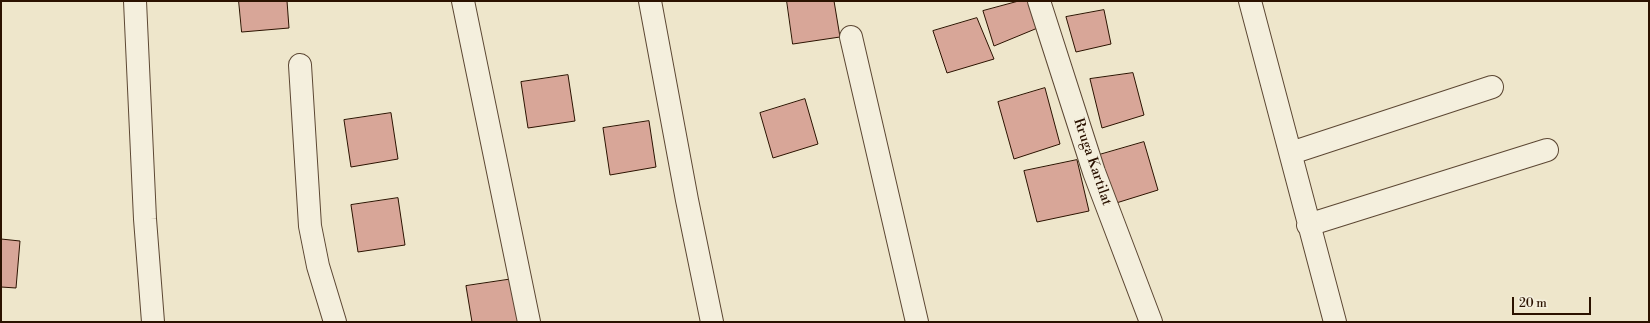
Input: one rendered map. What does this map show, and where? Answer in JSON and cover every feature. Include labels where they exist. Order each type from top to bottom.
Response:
[{"type":"street","points":[[135,1],[145,219],[153,322]]},
{"type":"street","points":[[463,1],[529,322]]},
{"type":"street","points":[[650,1],[687,200],[712,322]]},
{"type":"street","name":"Rruga Kartilat","points":[[1039,1],[1094,172],[1151,322]]},
{"type":"street","points":[[1250,1],[1291,153],[1308,225],[1335,322]]},
{"type":"street","points":[[852,37],[917,322]]},
{"type":"street","points":[[300,65],[310,226],[318,266],[335,322]]},
{"type":"street","points":[[1291,153],[1492,87]]},
{"type":"street","points":[[1308,225],[1547,150]]},
{"type":"building","points":[[239,1],[287,1],[289,28],[242,32]]},
{"type":"building","points":[[787,1],[834,1],[840,37],[793,44]]},
{"type":"building","points":[[1019,1],[1028,1],[1040,27],[994,46],[983,11]]},
{"type":"building","points":[[1104,10],[1111,44],[1076,52],[1066,17]]},
{"type":"building","points":[[977,18],[994,59],[947,73],[933,31]]},
{"type":"building","points":[[1133,73],[1144,115],[1102,128],[1090,79]]},
{"type":"building","points":[[568,75],[575,121],[528,128],[521,82]]},
{"type":"building","points":[[1045,88],[1060,144],[1014,159],[998,102]]},
{"type":"building","points":[[805,99],[818,144],[773,158],[760,113]]},
{"type":"building","points":[[391,113],[398,159],[351,167],[344,120]]},
{"type":"building","points":[[649,121],[656,167],[610,175],[603,128]]},
{"type":"building","points":[[1144,142],[1158,190],[1113,204],[1099,155]]},
{"type":"building","points":[[1077,160],[1089,211],[1037,222],[1024,171]]},
{"type":"building","points":[[398,198],[405,245],[358,252],[351,205]]},
{"type":"building","points":[[1,239],[20,241],[16,288],[1,287]]},
{"type":"building","points":[[513,279],[519,322],[472,322],[466,286]]}]
